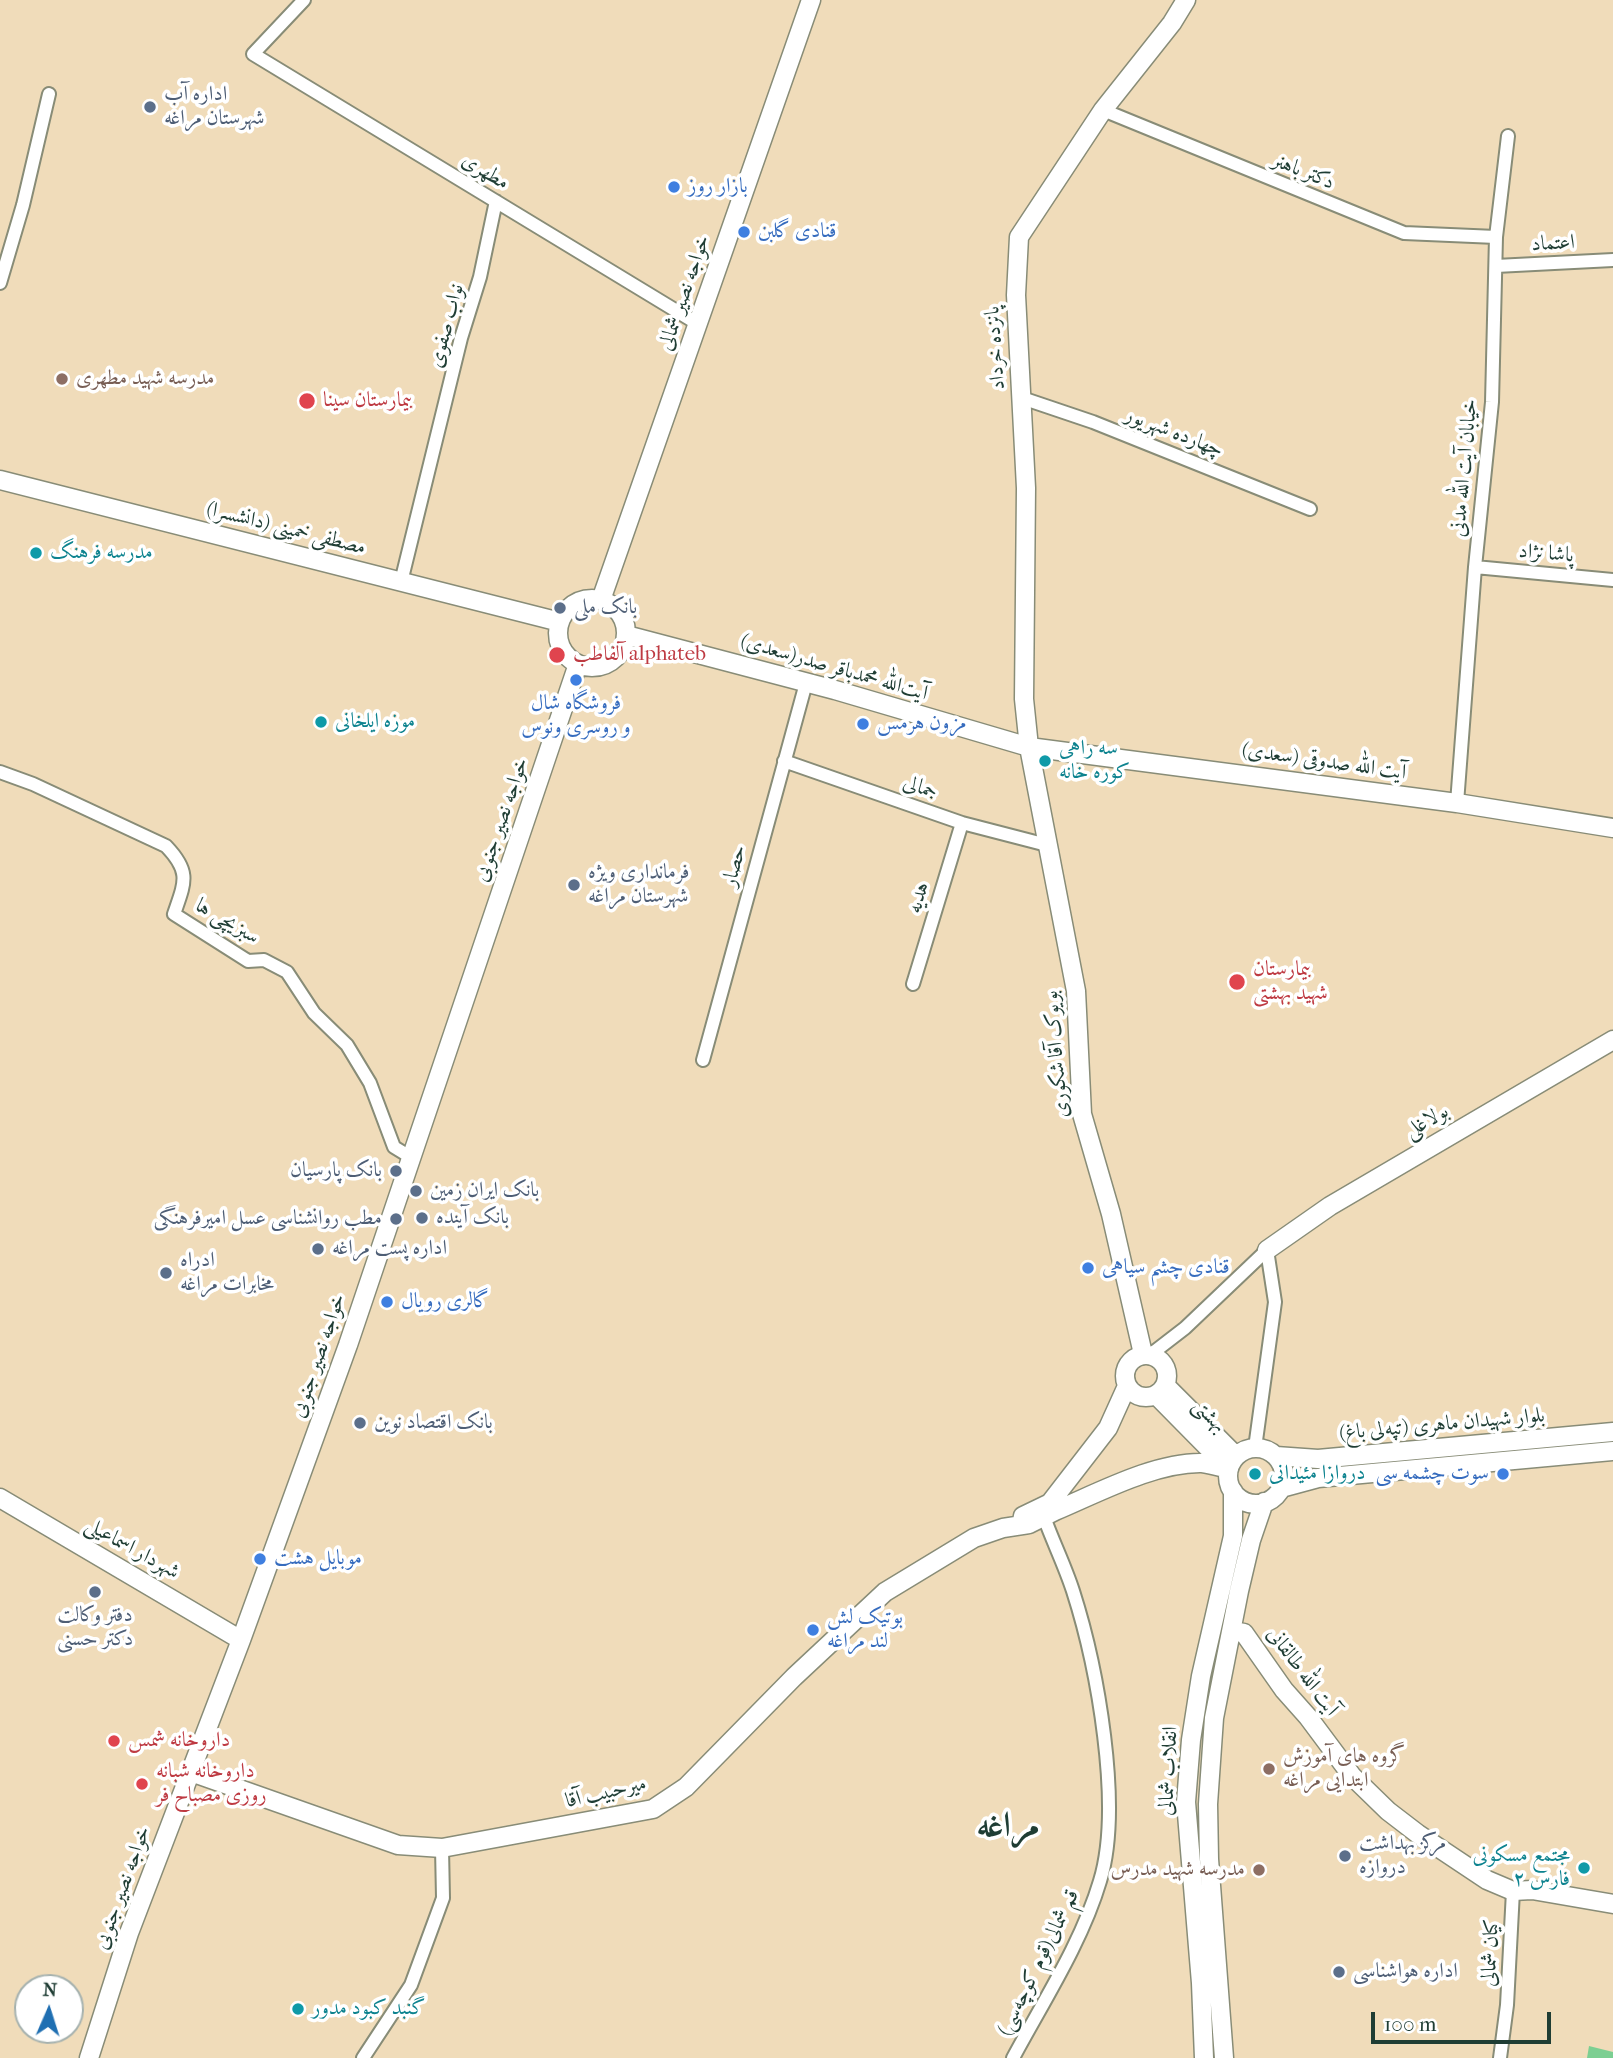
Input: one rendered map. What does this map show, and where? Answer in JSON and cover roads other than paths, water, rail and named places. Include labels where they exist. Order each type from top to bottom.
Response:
[{"type":"street","name":"مطهری","points":[[303,0],[253,54],[698,324]]},
{"type":"street","name":"خواجه نصیر شمالی","points":[[601,600],[811,0]]},
{"type":"street","name":"پانزده خرداد","points":[[1028,747],[1024,699],[1026,488],[1016,295],[1019,237],[1103,110],[1172,23],[1186,0]]},
{"type":"street","points":[[0,282],[23,205],[49,93]]},
{"type":"street","name":"دکتر باهنر","points":[[1103,110],[1404,233],[1496,237]]},
{"type":"street","name":"خیابان آیت الله مدنی","points":[[1457,803],[1475,567],[1492,402],[1496,237],[1508,136]]},
{"type":"street","name":"نواب صفوی","points":[[401,582],[461,338],[480,277],[496,201]]},
{"type":"street","name":"اعتماد","points":[[1496,266],[1613,260]]},
{"type":"street","name":"چهارده شهریور","points":[[1023,398],[1093,422],[1310,509]]},
{"type":"street","name":"مصطفی خمینی (دانشسرا)","points":[[0,480],[560,622]]},
{"type":"street","name":"پاشا نژاد","points":[[1475,567],[1613,580]]},
{"type":"street","points":[[591,599],[601,600],[617,610],[626,626],[624,646],[617,656],[598,667],[579,664],[570,659],[559,642],[560,622],[572,606],[591,599]]},
{"type":"street","name":"آیت‌الله محمدباقر صدر(سعدی)","points":[[626,635],[1028,747]]},
{"type":"street","name":"خواجه نصیر جنوبی","points":[[89,2058],[129,1933],[241,1640],[343,1358],[579,664]]},
{"type":"street","name":"حصار","points":[[703,1060],[806,683]]},
{"type":"street","name":"آیت الله صدوقی (سعدی)","points":[[1028,747],[1457,803],[1613,828]]},
{"type":"street","name":"بویوک آقا شکوری","points":[[1028,747],[1076,991],[1082,1114],[1147,1354]]},
{"type":"street","name":"جمالی","points":[[783,761],[962,823],[1047,845]]},
{"type":"street","name":"سبزیچی ها","points":[[0,772],[33,784],[166,846],[181,862],[184,876],[174,914],[248,961],[264,960],[287,972],[314,1013],[346,1045],[370,1083],[394,1147],[412,1158]]},
{"type":"street","name":"هدیه","points":[[913,984],[962,823]]},
{"type":"street","name":"بولاغلی","points":[[1147,1354],[1185,1328],[1267,1250],[1330,1206],[1613,1040]]},
{"type":"street","points":[[1255,1448],[1275,1302],[1267,1250]]},
{"type":"street","points":[[1147,1354],[1165,1366],[1167,1379],[1160,1390],[1143,1397],[1136,1395],[1127,1385],[1124,1372],[1131,1360],[1147,1354]]},
{"type":"street","points":[[1040,1514],[1108,1428],[1127,1385]]},
{"type":"street","name":"بهشتی","points":[[1160,1390],[1233,1463]]},
{"type":"street","name":"بلوار شهیدان ماهری (تپه‌لی باغ)","points":[[1276,1456],[1318,1459],[1613,1432]]},
{"type":"street","points":[[1255,1448],[1262,1448],[1276,1456],[1284,1471],[1277,1494],[1264,1502],[1246,1502],[1233,1491],[1229,1480],[1233,1463],[1255,1448]]},
{"type":"street","name":"بلوار شهیدان ماهری (تپه‌لی باغ)","points":[[1281,1488],[1318,1478],[1613,1451]]},
{"type":"street","name":"میرحبیب آقا","points":[[191,1772],[398,1845],[442,1848],[653,1809],[686,1787],[794,1677],[885,1592],[974,1538],[1176,1465],[1233,1463]]},
{"type":"street","name":"انقلاب شمالی","points":[[1204,2058],[1201,1983],[1186,1802],[1191,1740],[1201,1676],[1233,1536],[1233,1491]]},
{"type":"street","name":"شهردار اسماعیلی","points":[[0,1499],[241,1640]]},
{"type":"street","name":"انقلاب شمالی","points":[[1224,2058],[1209,1859],[1208,1804],[1214,1718],[1251,1540],[1264,1502]]},
{"type":"street","name":"قم شمالی(قوم کوچه‌سی)","points":[[1013,2058],[1087,1919],[1101,1878],[1108,1830],[1107,1776],[1099,1696],[1073,1591],[1040,1514]]},
{"type":"street","name":"آیت الله طالقانی","points":[[1232,1631],[1244,1633],[1284,1690],[1352,1776],[1388,1811],[1418,1834],[1487,1880],[1513,1891],[1532,1890],[1613,1904]]},
{"type":"street","points":[[363,2058],[411,1985],[443,1898],[442,1848]]},
{"type":"street","name":"کیان شمالی","points":[[1500,2058],[1507,2005],[1513,1891]]},
{"type":"place","name":"اداره آب شهرستان مراغه","points":[[150,107]]},
{"type":"place","name":"بازار روز","points":[[674,187]]},
{"type":"place","name":"قنادی گلبن","points":[[744,232]]},
{"type":"place","name":"مدرسه شهید مطهری","points":[[62,379]]},
{"type":"place","name":"بیمارستان سینا","points":[[307,401]]},
{"type":"place","name":"مدرسه فرهنگ","points":[[36,553]]},
{"type":"place","name":"بانک ملی","points":[[560,608]]},
{"type":"place","name":"آلفاطب alphateb","points":[[557,655]]},
{"type":"place","name":"فروشگاه شال و روسری ونوس","points":[[576,680]]},
{"type":"place","name":"موزه ایلخانی","points":[[321,722]]},
{"type":"place","name":"مزون هرمس","points":[[863,724]]},
{"type":"place","name":"سه راهی کوره خانه","points":[[1045,761]]},
{"type":"place","name":"فرمانداری ویژه شهرستان مراغه","points":[[574,885]]},
{"type":"place","name":"بیمارستان شهید بهشتی","points":[[1237,982]]},
{"type":"place","name":"بانک پارسیان","points":[[396,1171]]},
{"type":"place","name":"بانک ایران زمین","points":[[416,1191]]},
{"type":"place","name":"بانک آینده","points":[[422,1218]]},
{"type":"place","name":"مطب روانشناسی عسل امیرفرهنگی","points":[[396,1219]]},
{"type":"place","name":"اداره پست مراغه","points":[[318,1249]]},
{"type":"place","name":"قنادی چشم سیاهی","points":[[1088,1268]]},
{"type":"place","name":"ادراه مخابرات مراغه","points":[[166,1273]]},
{"type":"place","name":"گالری رویال","points":[[387,1302]]},
{"type":"place","name":"بانک اقتصاد نوین","points":[[360,1423]]},
{"type":"place","name":"دروازا مئیدانی","points":[[1255,1474]]},
{"type":"place","name":"سوت چشمه سی","points":[[1503,1474]]},
{"type":"place","name":"موبایل هشت","points":[[260,1559]]},
{"type":"place","name":"دفتر وکالت دکتر حسنی","points":[[95,1592]]},
{"type":"place","name":"بوتیک لش لند مراغه","points":[[813,1630]]},
{"type":"place","name":"داروخانه شمس","points":[[114,1741]]},
{"type":"place","name":"گروه های آموزش ابتدایی مراغه","points":[[1269,1769]]},
{"type":"place","name":"داروخانه شبانه روزی مصباح فر","points":[[142,1784]]},
{"type":"place","name":"مرکز بهداشت دروازه","points":[[1345,1856]]},
{"type":"place","name":"مجتمع مسکونی فارس ۲","points":[[1584,1868]]},
{"type":"place","name":"مدرسه شهید مدرس","points":[[1259,1870]]},
{"type":"place","name":"اداره هواشناسی","points":[[1339,1972]]},
{"type":"place","name":"گنبد کبود مدور","points":[[298,2009]]},
{"type":"district","name":"مراغه","points":[[1008,1827]]}]
